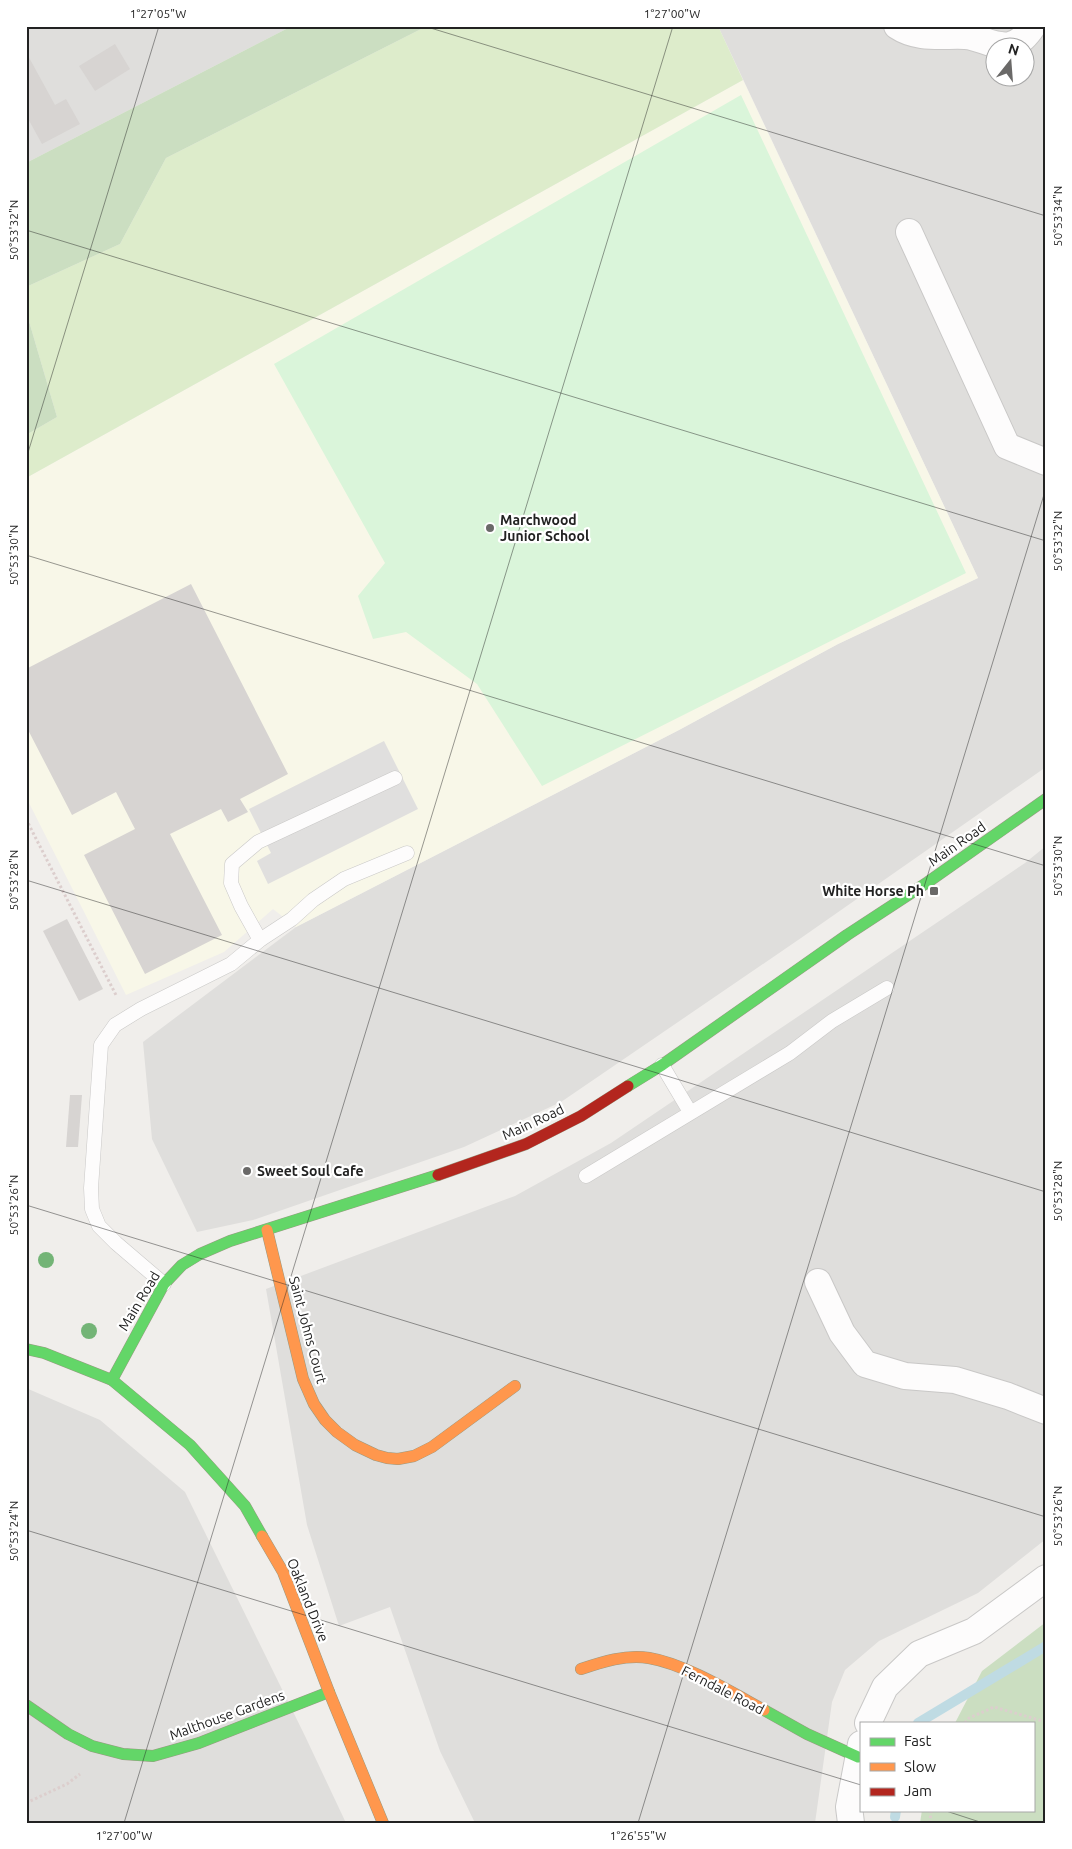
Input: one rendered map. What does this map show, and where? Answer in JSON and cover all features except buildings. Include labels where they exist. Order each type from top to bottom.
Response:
[{"type":"street","points":[[898,26],[929,37],[965,36],[980,39],[994,45],[1010,45],[1024,38],[1033,26]]},
{"type":"street","points":[[909,232],[1007,446],[1046,462]]},
{"type":"street","name":"Main Road","points":[[112,1380],[164,1284],[182,1265],[200,1254],[230,1241],[401,1188],[526,1144],[580,1116],[662,1065],[847,935],[928,882],[1046,799]]},
{"type":"street","name":"Saint Johns Court","points":[[267,1230],[303,1379],[312,1401],[328,1425],[349,1441],[369,1452],[388,1458],[408,1458],[426,1451],[515,1386]]},
{"type":"street","points":[[818,1282],[842,1333],[865,1364],[905,1376],[955,1380],[1008,1396],[1046,1411]]},
{"type":"street","points":[[26,1349],[44,1353],[112,1380]]},
{"type":"street","name":"Oakland Drive","points":[[112,1380],[190,1445],[244,1506],[283,1572],[328,1692],[383,1823]]},
{"type":"street","points":[[868,1722],[885,1687],[919,1654],[974,1631],[1046,1578]]},
{"type":"street","name":"Ferndale Road","points":[[581,1669],[612,1659],[648,1658],[680,1668],[729,1691],[807,1734],[860,1751],[849,1807],[851,1823]]},
{"type":"street","name":"Malthouse Gardens","points":[[26,1705],[68,1734],[92,1746],[122,1754],[153,1756],[199,1743],[328,1692]]},
{"type":"lane","points":[[260,940],[231,884],[232,864],[258,842],[395,778]]},
{"type":"lane","points":[[164,1284],[99,1226],[92,1209],[101,1045],[114,1025],[141,1009],[231,964],[260,940],[292,919],[314,900],[344,879],[407,853]]},
{"type":"lane","points":[[586,1176],[790,1053],[832,1022],[887,988]]},
{"type":"lane","points":[[662,1065],[690,1112]]},
{"type":"path","points":[[26,819],[128,1018]]},
{"type":"path","points":[[966,1722],[969,1718],[994,1707],[1046,1722]]},
{"type":"path","points":[[26,1803],[78,1776],[92,1746]]},
{"type":"shaded area","points":[[26,26],[292,26],[26,163]]},
{"type":"shaded area","points":[[718,26],[1046,26],[1046,767],[561,1102],[464,1147],[253,1220],[197,1232],[152,1139],[143,1042],[296,927],[679,730],[838,644],[978,578]]},
{"type":"shaded area","name":"Marchwood Junior School","points":[[743,80],[978,578],[838,644],[679,730],[296,927],[273,909],[224,952],[126,995],[26,797],[26,478]]},
{"type":"shaded area","points":[[384,741],[418,809],[268,884],[257,861],[271,853],[249,809]]},
{"type":"shaded area","points":[[1046,846],[1046,1539],[978,1593],[879,1641],[845,1670],[832,1702],[815,1823],[475,1823],[440,1751],[390,1607],[339,1626],[307,1525],[266,1289],[515,1196],[611,1143],[1025,863]]},
{"type":"shaded area","points":[[26,1388],[100,1420],[185,1492],[346,1823],[26,1823]]},
{"type":"green space","points":[[292,26],[427,26],[166,158],[120,244],[26,287],[26,163]]},
{"type":"green space","points":[[427,26],[718,26],[743,80],[26,478],[26,435],[57,417],[26,311],[26,287],[120,244],[166,158]]},
{"type":"green space","points":[[741,95],[966,573],[542,786],[477,684],[406,632],[373,639],[358,596],[385,563],[274,364]]},
{"type":"green space","points":[[26,311],[57,417],[26,435]]},
{"type":"green space","points":[[1046,1622],[1046,1823],[920,1823],[922,1812],[1034,1812],[1034,1722],[956,1722],[982,1671]]},
{"type":"waterway","points":[[920,1722],[1046,1646]]},
{"type":"waterway","points":[[895,1817],[896,1812]]},
{"type":"traffic: fast","points":[[628,1086],[662,1065],[847,935],[928,882],[1046,799]]},
{"type":"traffic: fast","points":[[112,1380],[164,1284],[182,1265],[200,1254],[230,1241],[438,1175]]},
{"type":"traffic: fast","points":[[26,1349],[44,1353],[112,1380],[190,1445],[245,1506],[262,1536]]},
{"type":"traffic: fast","points":[[26,1705],[68,1734],[92,1746],[123,1754],[153,1756],[199,1743],[329,1692]]},
{"type":"traffic: fast","points":[[764,1710],[807,1734],[858,1757]]},
{"type":"traffic: slow","points":[[267,1230],[303,1379],[314,1404],[325,1420],[337,1432],[355,1445],[387,1458],[398,1459],[414,1456],[432,1447],[515,1386]]},
{"type":"traffic: slow","points":[[262,1536],[283,1572],[329,1692],[383,1823]]},
{"type":"traffic: slow","points":[[581,1669],[606,1661],[632,1657],[663,1661],[693,1672],[764,1710]]},
{"type":"traffic: jam","points":[[438,1175],[526,1144],[581,1116],[628,1086]]},
{"type":"place","name":"Marchwood Junior School","points":[[490,528]]},
{"type":"place","name":"White Horse Ph","points":[[934,891]]},
{"type":"place","name":"Sweet Soul Cafe","points":[[247,1171]]}]
